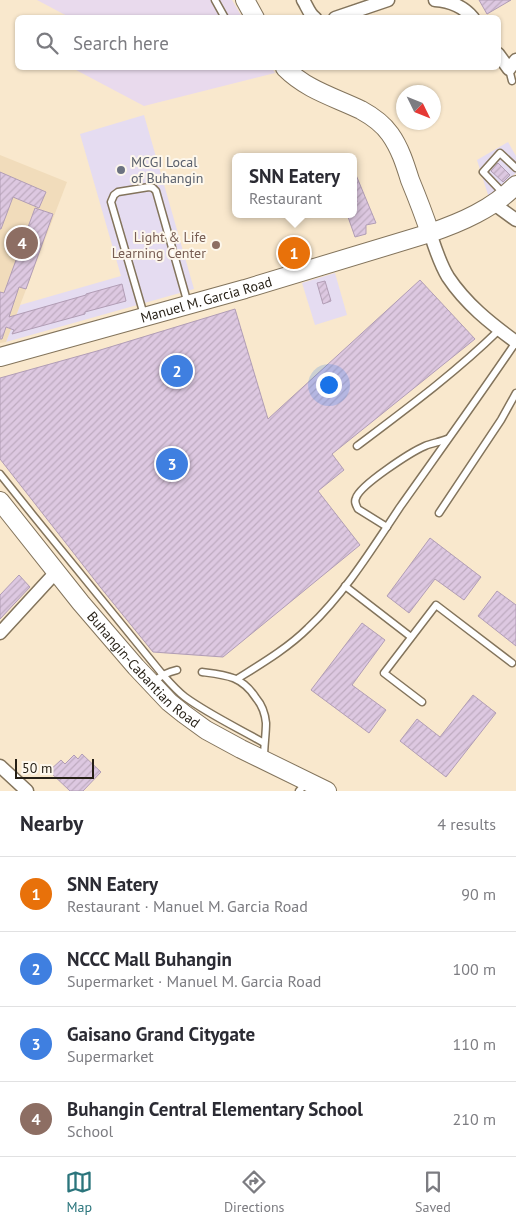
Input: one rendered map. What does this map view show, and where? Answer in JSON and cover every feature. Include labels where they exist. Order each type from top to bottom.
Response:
[{"type":"main road","points":[[245,0],[253,15]]},
{"type":"main road","points":[[288,70],[303,83],[372,117],[390,134],[403,160],[430,233]]},
{"type":"main road","name":"Manuel M. Garcia Road","points":[[0,357],[320,267],[430,233],[466,219],[505,195]]},
{"type":"main road","name":"Buhangin-Cabantian Road","points":[[0,501],[81,603],[157,680],[169,702],[206,730],[241,749],[264,751],[303,786],[327,791]]},
{"type":"street","points":[[304,0],[312,15]]},
{"type":"street","points":[[343,15],[388,0]]},
{"type":"street","points":[[435,0],[444,0],[462,7],[470,15]]},
{"type":"street","points":[[501,57],[512,70]]},
{"type":"street","points":[[505,195],[516,220]]},
{"type":"street","points":[[430,233],[437,254],[448,276],[462,295],[478,313],[516,342]]},
{"type":"street","points":[[0,633],[56,572]]},
{"type":"street","points":[[0,766],[27,791]]},
{"type":"lane","points":[[215,0],[223,15]]},
{"type":"lane","points":[[505,195],[483,172],[500,153],[516,168]]},
{"type":"lane","points":[[144,316],[112,202],[114,195],[118,192],[149,187],[156,191],[188,304]]},
{"type":"lane","points":[[357,446],[450,375],[499,330]]},
{"type":"lane","points":[[237,679],[269,659],[307,630],[323,613],[387,527],[516,342]]},
{"type":"lane","points":[[439,513],[501,420],[516,393]]},
{"type":"lane","points":[[387,527],[358,508],[355,500],[358,494],[365,486],[414,452],[427,445],[447,440]]},
{"type":"lane","points":[[0,474],[95,592],[157,680],[169,672],[177,670]]},
{"type":"lane","points":[[344,586],[411,637]]},
{"type":"lane","points":[[81,603],[95,592]]},
{"type":"lane","points":[[422,702],[384,673],[436,605],[512,663]]},
{"type":"lane","points":[[202,672],[225,675],[237,679],[250,689],[263,709],[266,723],[264,751]]},
{"type":"shaded area","points":[[37,0],[232,0],[241,15],[65,15]]},
{"type":"shaded area","points":[[76,70],[273,70],[275,73],[144,106]]},
{"type":"shaded area","points":[[144,115],[194,289],[6,342],[20,305],[121,276],[80,134]]},
{"type":"shaded area","points":[[508,142],[516,156],[516,173],[489,198],[477,160]]},
{"type":"shaded area","points":[[0,155],[67,182],[6,342],[0,343]]},
{"type":"shaded area","points":[[335,273],[347,315],[315,325],[302,283]]},
{"type":"building","points":[[479,0],[511,0],[487,14]]},
{"type":"building","points":[[498,163],[510,175],[503,182],[491,171]]},
{"type":"building","points":[[0,172],[46,192],[39,208],[13,197],[1,229],[0,229]]},
{"type":"building","points":[[357,177],[376,223],[366,225],[366,234],[355,237],[348,218],[357,218]]},
{"type":"building","points":[[35,208],[53,214],[26,289],[19,287],[9,317],[122,284],[126,301],[12,334],[14,330],[6,327],[2,339],[0,339],[0,292],[4,293]]},
{"type":"building","points":[[420,280],[475,339],[332,454],[344,470],[318,491],[360,545],[223,657],[153,652],[0,459],[0,378],[235,309],[268,419]]},
{"type":"building","points":[[325,281],[331,301],[323,304],[317,283]]},
{"type":"building","points":[[430,538],[481,577],[464,600],[435,579],[409,613],[387,596]]},
{"type":"building","points":[[19,575],[30,587],[0,619],[0,595]]},
{"type":"building","points":[[497,591],[516,605],[516,646],[478,616]]},
{"type":"building","points":[[362,623],[385,640],[352,685],[386,710],[369,733],[311,690]]},
{"type":"building","points":[[473,695],[496,713],[446,777],[400,741],[417,719],[440,737]]},
{"type":"building","points":[[82,754],[101,772],[83,791],[70,791],[49,771],[61,760],[65,764],[74,755],[78,759]]},
{"type":"place","name":"MCGI Local of Buhangin","points":[[121,170]]},
{"type":"place","name":"Buhangin Central Elementary School","points":[[22,243]]},
{"type":"place","name":"Light & Life Learning Center","points":[[216,245]]},
{"type":"place","name":"SNN Eatery","points":[[294,253]]},
{"type":"place","name":"NCCC Mall Buhangin","points":[[177,371]]},
{"type":"place","name":"Gaisano Grand Citygate","points":[[172,464]]}]
